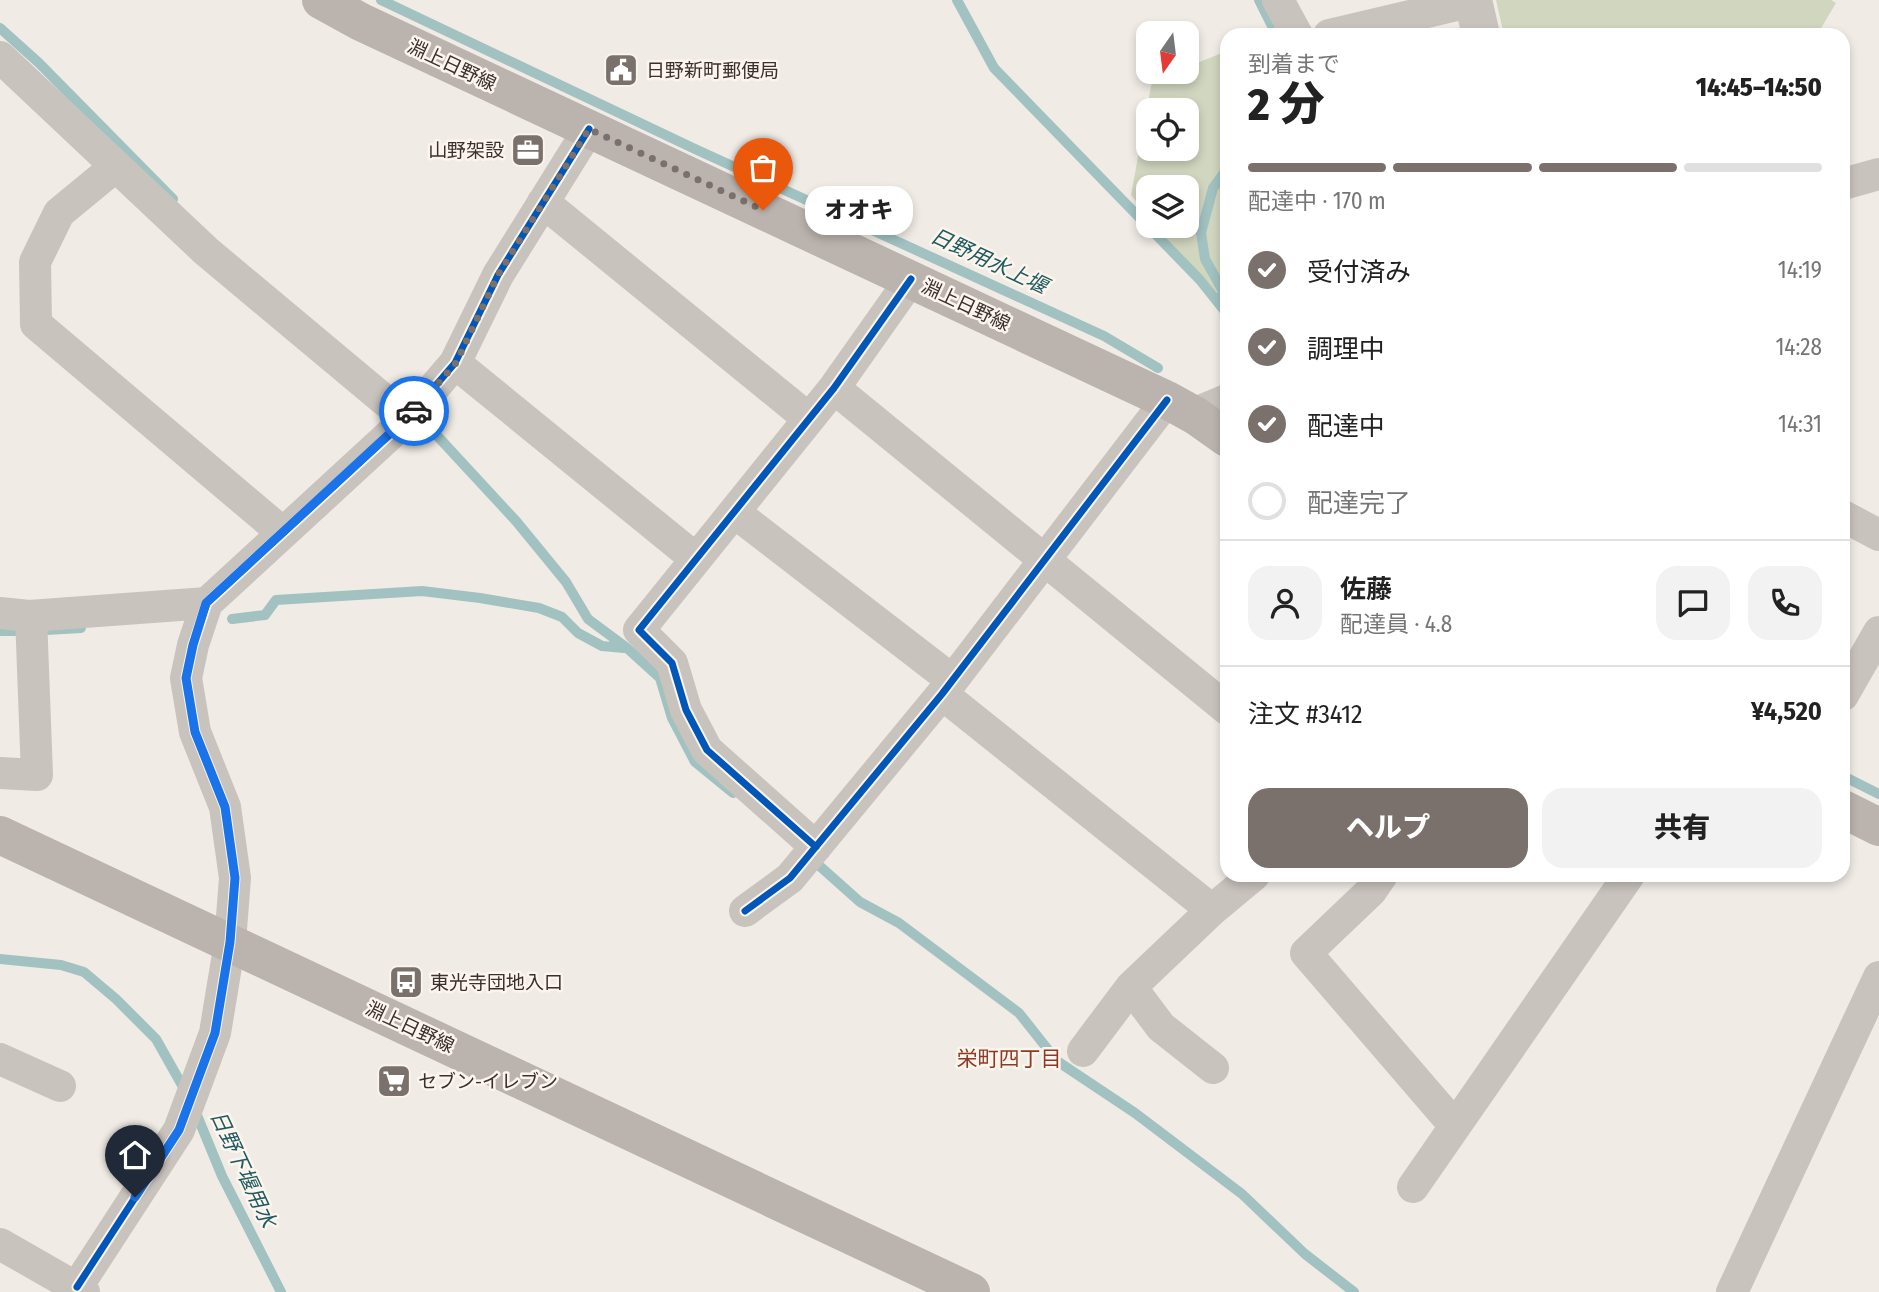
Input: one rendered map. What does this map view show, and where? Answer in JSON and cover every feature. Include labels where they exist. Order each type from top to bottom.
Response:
[{"type":"main road","name":"淵上日野線","points":[[321,0],[361,22],[911,279],[1197,406],[1220,431]]},
{"type":"main road","points":[[1850,812],[1879,827]]},
{"type":"main road","name":"淵上日野線","points":[[0,835],[971,1292]]},
{"type":"street","points":[[1278,0],[1293,28]]},
{"type":"street","points":[[1358,28],[1473,0],[1479,28]]},
{"type":"street","points":[[0,57],[206,251],[407,419]]},
{"type":"street","points":[[0,1244],[80,1290],[179,1130],[215,1033],[230,942],[235,878],[225,807],[195,732],[186,678],[206,603],[407,419],[456,363],[498,275],[589,129]]},
{"type":"street","points":[[116,166],[59,213],[35,262],[36,324],[283,533]]},
{"type":"street","points":[[1850,182],[1879,174]]},
{"type":"street","points":[[543,202],[809,419]]},
{"type":"street","points":[[816,847],[707,750],[686,710],[672,663],[639,630],[834,388],[911,279]]},
{"type":"street","points":[[456,363],[696,559]]},
{"type":"street","points":[[834,388],[1220,703]]},
{"type":"street","points":[[745,911],[790,878],[947,687],[1045,560],[1197,406]]},
{"type":"street","points":[[734,512],[1212,910]]},
{"type":"street","points":[[1850,520],[1879,535]]},
{"type":"street","points":[[0,774],[37,775],[15,614],[206,603]]},
{"type":"street","points":[[1850,683],[1879,632]]},
{"type":"street","points":[[1083,1051],[1131,986],[1246,882]]},
{"type":"street","points":[[1377,882],[1306,953],[1455,1126]]},
{"type":"street","points":[[1413,1187],[1624,882]]},
{"type":"street","points":[[1732,1292],[1879,977]]},
{"type":"street","points":[[1131,986],[1161,1027],[1213,1068]]},
{"type":"street","points":[[0,1059],[60,1086]]},
{"type":"green space","points":[[1496,0],[1831,0],[1836,3],[1821,28],[1502,28]]},
{"type":"green space","points":[[1220,54],[1220,302],[1166,238],[1199,238],[1199,175],[1136,175],[1136,201],[1131,195],[1137,161],[1199,161],[1199,98],[1149,98],[1151,84],[1199,84],[1199,62]]},
{"type":"waterway","name":"日野用水上堰","points":[[381,0],[695,149],[1104,336],[1158,368]]},
{"type":"waterway","points":[[957,0],[994,68],[1200,280],[1220,305]]},
{"type":"waterway","points":[[1259,0],[1273,28]]},
{"type":"waterway","points":[[0,28],[39,63],[173,199]]},
{"type":"waterway","points":[[1220,178],[1213,188],[1201,233],[1205,259],[1220,286]]},
{"type":"waterway","points":[[430,428],[516,521],[566,582],[588,619],[627,648],[660,678],[672,718],[695,762],[733,793]]},
{"type":"waterway","points":[[232,619],[265,615],[276,600],[422,591],[539,608],[562,617],[578,633],[602,646],[624,648]]},
{"type":"waterway","points":[[46,630],[81,628]]},
{"type":"waterway","points":[[0,631],[16,631]]},
{"type":"waterway","name":"日野用水上堰","points":[[1850,780],[1879,794]]},
{"type":"waterway","points":[[814,861],[860,902],[899,923],[1019,1013],[1057,1061],[1135,1113],[1242,1194],[1305,1254],[1354,1292]]},
{"type":"waterway","name":"日野下堰用水","points":[[0,959],[61,965],[84,972],[156,1039],[187,1094]]},
{"type":"waterway","name":"日野下堰用水","points":[[194,1108],[222,1176],[281,1292]]},
{"type":"cycle path","points":[[77,1287],[179,1130],[215,1033],[230,942],[235,878],[225,807],[195,732],[186,678],[193,645],[207,603],[407,419],[455,363],[498,275],[589,129]]},
{"type":"cycle path","points":[[816,847],[707,750],[686,710],[672,663],[639,630],[834,388],[911,279]]},
{"type":"cycle path","points":[[745,911],[790,878],[942,694],[1167,400]]},
{"type":"way so far","points":[[414,411],[456,363],[498,275],[589,129],[763,210]]},
{"type":"place","name":"日野新町郵便局","points":[[621,70]]},
{"type":"place","name":"山野架設","points":[[528,150]]},
{"type":"place","name":"オオキ","points":[[763,210]]},
{"type":"place","name":"東光寺団地入口","points":[[406,982]]},
{"type":"place","name":"セブン-イレブン","points":[[394,1081]]},
{"type":"district","name":"栄町四丁目","points":[[1009,1059]]},
{"type":"route","points":[[135,1197],[179,1130],[215,1033],[230,942],[235,878],[225,807],[195,732],[186,678],[206,603],[414,411]]}]
